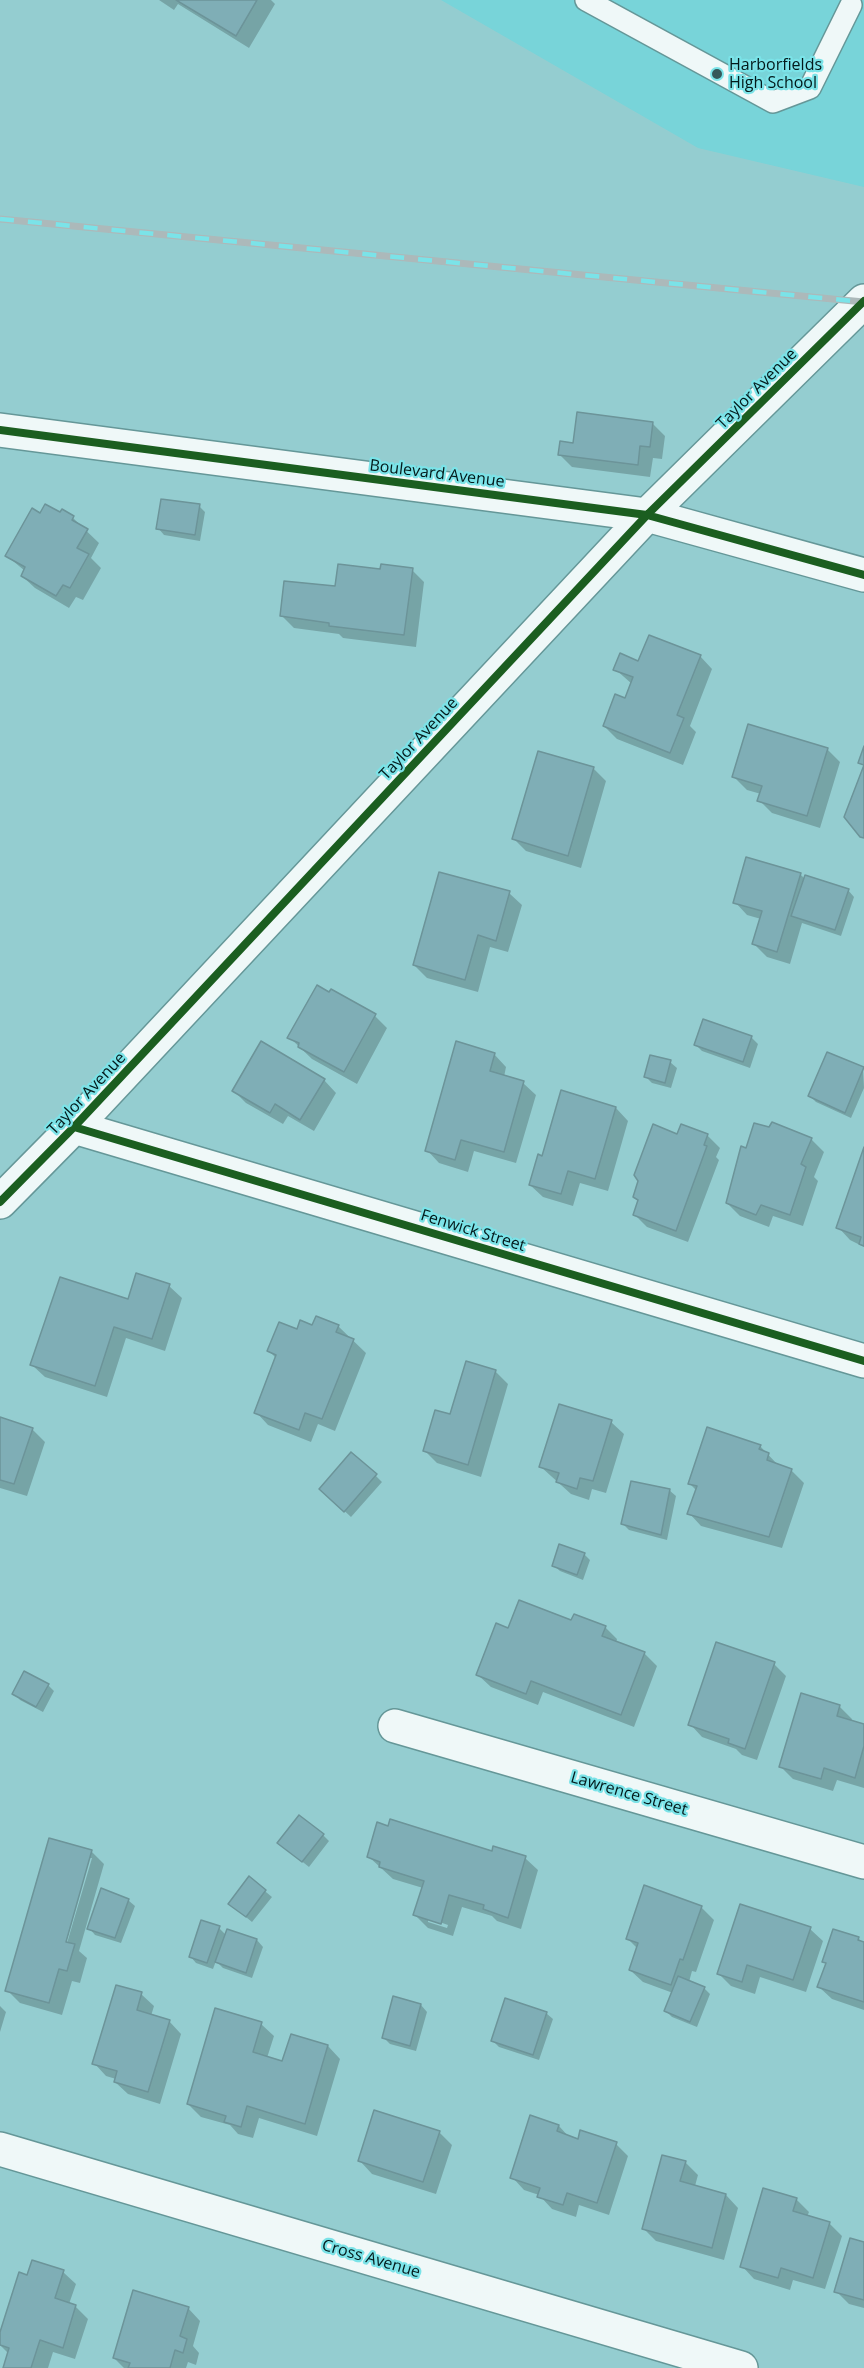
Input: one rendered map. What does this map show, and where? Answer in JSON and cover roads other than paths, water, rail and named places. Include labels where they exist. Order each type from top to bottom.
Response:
[{"type":"street","name":"Taylor Avenue","points":[[0,1202],[74,1127],[647,515],[864,300]]},
{"type":"street","name":"Boulevard Avenue","points":[[0,430],[647,515],[864,575]]},
{"type":"street","name":"Fenwick Street","points":[[74,1127],[864,1362]]},
{"type":"street","name":"Lawrence Street","points":[[395,1726],[864,1862]]},
{"type":"street","name":"Cross Avenue","points":[[0,2149],[741,2368]]},
{"type":"lane","points":[[586,0],[773,102],[810,88],[852,6]]},
{"type":"railway","points":[[0,219],[864,302]]},
{"type":"place","name":"Harborfields High School","points":[[717,74]]}]
